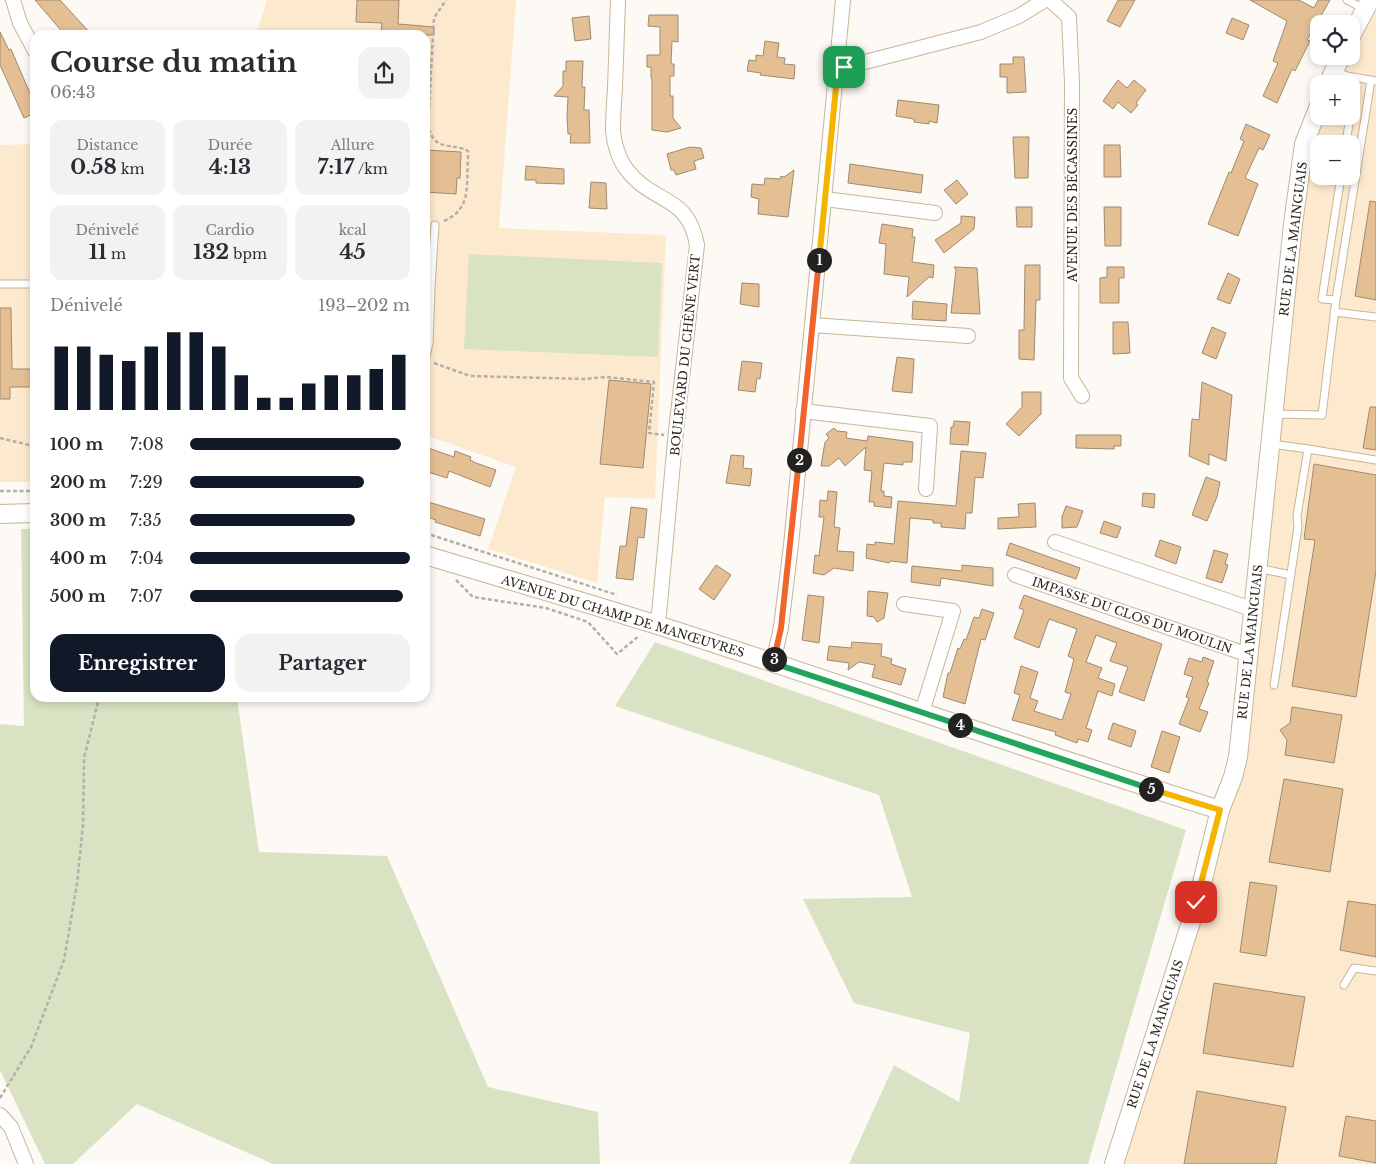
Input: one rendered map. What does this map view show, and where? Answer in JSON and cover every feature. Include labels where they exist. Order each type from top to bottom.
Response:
[{"type":"street","points":[[13,0],[20,23],[30,42]]},
{"type":"street","name":"BOULEVARD DU CHÊNE VERT","points":[[618,0],[613,132],[618,154],[626,169],[642,186],[673,204],[686,215],[694,230],[697,245],[659,614],[654,624]]},
{"type":"street","points":[[773,663],[782,618],[804,411],[843,0]]},
{"type":"street","points":[[838,67],[865,62],[980,32],[1019,16],[1045,0]]},
{"type":"street","name":"AVENUE DES BÉCASSINES","points":[[1050,0],[1069,17],[1072,83],[1071,378],[1082,396]]},
{"type":"street","points":[[1360,19],[1368,4]]},
{"type":"street","name":"RUE DE LA MAINGUAIS","points":[[1114,1164],[1196,902],[1220,810],[1234,777],[1238,757],[1293,224],[1304,144],[1312,125]]},
{"type":"street","points":[[825,199],[935,213]]},
{"type":"street","points":[[812,325],[968,336]]},
{"type":"street","points":[[804,411],[930,426],[926,488]]},
{"type":"street","points":[[0,514],[30,514]]},
{"type":"street","points":[[1055,542],[1252,609]]},
{"type":"street","name":"AVENUE DU CHAMP DE MANŒUVRES","points":[[430,557],[654,624],[1123,780],[1220,810]]},
{"type":"street","name":"IMPASSE DU CLOS DU MOULIN","points":[[1015,575],[1249,655]]},
{"type":"street","points":[[904,604],[953,611],[922,712]]},
{"type":"street","points":[[0,1116],[11,1127],[26,1164]]},
{"type":"lane","points":[[1347,0],[1368,4]]},
{"type":"lane","points":[[1334,70],[1348,75]]},
{"type":"lane","points":[[1274,414],[1322,415],[1334,312],[1373,81],[1360,79]]},
{"type":"lane","points":[[1336,300],[1322,299],[1340,185]]},
{"type":"lane","points":[[430,269],[435,225]]},
{"type":"lane","points":[[0,284],[30,284]]},
{"type":"lane","points":[[1334,312],[1376,317]]},
{"type":"lane","points":[[1271,444],[1376,460]]},
{"type":"lane","points":[[1274,684],[1298,527],[1296,516],[1308,449]]},
{"type":"lane","points":[[1257,568],[1291,575]]},
{"type":"lane","points":[[1344,984],[1354,968],[1376,971]]},
{"type":"path","points":[[430,91],[434,18],[446,0]]},
{"type":"path","points":[[430,134],[437,143],[464,149],[468,152],[464,205],[459,213],[452,218],[435,225]]},
{"type":"path","points":[[430,361],[470,376],[584,379],[607,377],[654,382],[649,434],[676,437]]},
{"type":"path","points":[[0,438],[30,445]]},
{"type":"path","points":[[0,491],[30,491]]},
{"type":"path","points":[[455,580],[473,597],[546,608],[588,622],[617,654],[654,624]]},
{"type":"path","points":[[0,1098],[31,1047],[64,960],[77,884],[83,825],[84,758],[98,702]]},
{"type":"shaded area","points":[[267,0],[516,0],[499,228],[666,235],[655,499],[605,497],[597,583],[488,549],[516,467],[430,437],[430,30],[258,30]]},
{"type":"shaded area","points":[[1376,0],[1376,1164],[1122,1164],[1229,817],[1310,121],[1310,125],[1360,125],[1360,75],[1330,75],[1336,65],[1360,65],[1360,22]]},
{"type":"shaded area","points":[[30,144],[30,482],[0,482],[0,145]]},
{"type":"green space","points":[[469,254],[662,263],[658,357],[464,349]]},
{"type":"green space","points":[[21,529],[30,529],[30,702],[238,702],[259,852],[387,856],[488,1087],[598,1112],[600,1164],[273,1164],[137,1104],[73,1164],[45,1164],[0,1070],[0,724],[24,726]]},
{"type":"green space","points":[[655,642],[1186,830],[1088,1164],[849,1164],[894,1065],[959,1102],[970,1033],[854,1003],[803,899],[912,897],[879,795],[615,706]]},
{"type":"building","points":[[35,0],[60,0],[87,30],[61,30]]},
{"type":"building","points":[[357,0],[399,0],[398,24],[434,27],[434,35],[430,35],[430,30],[381,30],[382,23],[356,22]]},
{"type":"building","points":[[1118,0],[1135,0],[1120,27],[1107,21]]},
{"type":"building","points":[[1250,0],[1299,0],[1314,8],[1318,0],[1330,0],[1321,15],[1310,15],[1310,35],[1307,40],[1310,41],[1295,71],[1292,69],[1277,103],[1263,96],[1278,63],[1273,61],[1287,21]]},
{"type":"building","points":[[649,15],[678,15],[678,42],[672,41],[671,64],[674,64],[674,76],[670,76],[670,96],[673,96],[673,118],[681,128],[667,132],[652,130],[652,79],[651,67],[647,67],[647,55],[660,55],[660,27],[648,26]]},
{"type":"building","points":[[589,16],[591,39],[575,41],[572,18]]},
{"type":"building","points":[[1232,18],[1249,25],[1243,40],[1226,33]]},
{"type":"building","points":[[0,32],[9,50],[11,49],[30,93],[30,115],[24,118],[0,65]]},
{"type":"building","points":[[765,41],[779,43],[777,57],[785,58],[784,64],[795,65],[794,79],[760,75],[761,73],[747,71],[749,60],[756,61],[756,55],[763,56]]},
{"type":"building","points":[[1013,57],[1024,57],[1026,92],[1007,93],[1007,77],[1000,77],[1000,64],[1013,64]]},
{"type":"building","points":[[566,61],[583,61],[582,87],[585,87],[584,110],[589,110],[590,143],[570,143],[571,134],[568,134],[567,117],[568,97],[554,96],[563,86],[563,71],[566,71]]},
{"type":"building","points":[[1118,80],[1127,88],[1134,80],[1146,90],[1131,113],[1118,102],[1113,109],[1103,101]]},
{"type":"building","points":[[898,100],[939,105],[937,123],[929,121],[929,124],[914,122],[914,119],[896,116]]},
{"type":"building","points":[[1246,124],[1270,135],[1263,150],[1259,148],[1245,178],[1258,184],[1238,236],[1208,224],[1244,141],[1240,139]]},
{"type":"building","points":[[1013,137],[1029,137],[1028,178],[1015,178]]},
{"type":"building","points":[[1104,145],[1120,145],[1121,177],[1104,177]]},
{"type":"building","points":[[690,147],[701,148],[704,158],[694,161],[696,169],[676,175],[674,170],[671,170],[667,154]]},
{"type":"building","points":[[430,150],[461,152],[460,178],[457,178],[456,194],[430,192]]},
{"type":"building","points":[[850,164],[923,175],[921,193],[848,183]]},
{"type":"building","points":[[526,166],[564,169],[564,184],[536,183],[536,180],[525,180]]},
{"type":"building","points":[[794,170],[788,217],[758,214],[759,199],[751,197],[752,184],[764,185],[765,178],[780,179],[781,176],[784,177]]},
{"type":"building","points":[[957,180],[968,194],[956,204],[944,190]]},
{"type":"building","points":[[591,182],[606,183],[607,209],[589,208]]},
{"type":"building","points":[[1370,201],[1376,202],[1376,300],[1355,296]]},
{"type":"building","points":[[1016,207],[1032,207],[1032,227],[1017,227]]},
{"type":"building","points":[[1104,207],[1121,207],[1121,246],[1105,246]]},
{"type":"building","points":[[961,216],[975,217],[974,229],[944,253],[935,240],[961,223]]},
{"type":"building","points":[[882,224],[913,229],[912,237],[915,237],[912,262],[934,265],[933,278],[929,277],[907,297],[909,277],[884,274],[886,244],[879,243]]},
{"type":"building","points":[[1025,265],[1040,265],[1040,300],[1036,300],[1034,360],[1019,359],[1019,330],[1024,330]]},
{"type":"building","points":[[954,267],[977,268],[980,314],[951,313],[956,270]]},
{"type":"building","points":[[1107,267],[1124,267],[1124,278],[1119,278],[1119,303],[1100,303],[1100,278],[1107,277]]},
{"type":"building","points":[[1228,273],[1240,279],[1230,304],[1217,299]]},
{"type":"building","points":[[742,283],[759,284],[759,307],[740,304]]},
{"type":"building","points":[[913,301],[947,304],[946,321],[912,319]]},
{"type":"building","points":[[0,308],[11,308],[12,369],[30,369],[30,387],[10,387],[10,399],[0,399]]},
{"type":"building","points":[[1113,322],[1128,322],[1130,353],[1113,354]]},
{"type":"building","points":[[1212,327],[1226,333],[1216,359],[1202,353]]},
{"type":"building","points":[[897,357],[914,359],[912,393],[892,391]]},
{"type":"building","points":[[742,361],[762,363],[760,379],[757,378],[755,392],[738,390]]},
{"type":"building","points":[[609,380],[651,384],[643,468],[600,464]]},
{"type":"building","points":[[1202,382],[1232,395],[1226,461],[1209,454],[1209,465],[1189,456],[1192,419],[1199,420]]},
{"type":"building","points":[[1022,392],[1041,392],[1041,414],[1019,436],[1006,424],[1022,407]]},
{"type":"building","points":[[1370,407],[1376,407],[1376,450],[1363,448]]},
{"type":"building","points":[[954,421],[970,422],[968,445],[950,444],[951,427],[953,427]]},
{"type":"building","points":[[834,428],[837,431],[847,432],[846,438],[867,441],[868,436],[913,442],[912,462],[903,462],[903,465],[884,463],[881,491],[884,491],[884,496],[892,497],[891,508],[874,506],[874,502],[869,502],[872,471],[864,470],[866,447],[845,466],[839,458],[829,466],[821,466],[825,442],[829,438],[826,434]]},
{"type":"building","points":[[1076,435],[1121,435],[1121,446],[1114,446],[1114,449],[1076,448]]},
{"type":"building","points":[[430,449],[454,457],[455,451],[471,457],[470,460],[476,463],[496,470],[490,487],[449,471],[447,478],[430,473]]},
{"type":"building","points":[[961,451],[986,453],[983,478],[975,477],[972,513],[966,513],[965,529],[941,527],[941,523],[933,523],[933,520],[910,518],[907,563],[891,561],[889,563],[866,558],[867,544],[875,545],[875,542],[894,544],[898,501],[956,506]]},
{"type":"building","points":[[731,455],[744,456],[743,468],[752,469],[750,486],[726,483]]},
{"type":"building","points":[[1314,464],[1376,475],[1376,571],[1356,697],[1292,686],[1315,540],[1304,539]]},
{"type":"building","points":[[1206,477],[1220,482],[1217,497],[1207,521],[1192,515]]},
{"type":"building","points":[[828,491],[837,492],[834,527],[840,528],[837,551],[854,552],[853,571],[834,568],[824,575],[813,573],[815,555],[819,556],[824,517],[819,517],[820,500],[827,501]]},
{"type":"building","points":[[1143,493],[1155,494],[1154,508],[1142,506]]},
{"type":"building","points":[[430,502],[485,519],[480,536],[435,522],[436,520],[430,518]]},
{"type":"building","points":[[1035,503],[1036,527],[998,529],[998,518],[1019,517],[1018,504]]},
{"type":"building","points":[[1066,506],[1083,511],[1077,527],[1062,528],[1062,517]]},
{"type":"building","points":[[631,507],[647,509],[644,538],[638,537],[633,580],[616,578],[620,546],[626,546]]},
{"type":"building","points":[[1104,521],[1121,527],[1117,538],[1100,533]]},
{"type":"building","points":[[1160,540],[1181,547],[1176,564],[1155,556]]},
{"type":"building","points":[[1010,543],[1080,568],[1076,579],[1006,555]]},
{"type":"building","points":[[1214,550],[1228,554],[1225,564],[1228,565],[1222,583],[1206,578]]},
{"type":"building","points":[[716,565],[731,575],[714,600],[699,589]]},
{"type":"building","points":[[962,565],[993,568],[993,586],[941,578],[940,586],[911,582],[912,566],[962,571]]},
{"type":"building","points":[[868,591],[888,593],[884,618],[877,622],[874,617],[867,616]]},
{"type":"building","points":[[808,595],[824,597],[819,643],[802,640]]},
{"type":"building","points":[[1024,595],[1162,644],[1144,701],[1119,692],[1128,667],[1110,661],[1117,643],[1096,635],[1086,662],[1102,668],[1098,678],[1115,684],[1112,696],[1098,691],[1086,728],[1092,730],[1088,742],[1078,739],[1077,743],[1055,735],[1056,732],[1012,720],[1020,695],[1014,693],[1021,666],[1038,672],[1030,698],[1038,701],[1034,711],[1062,720],[1071,694],[1065,692],[1074,659],[1068,656],[1077,629],[1049,619],[1039,648],[1014,638],[1024,610],[1019,608]]},
{"type":"building","points":[[982,609],[994,613],[985,640],[981,639],[965,704],[943,697],[948,673],[950,673],[958,648],[960,649],[964,639],[966,640],[974,617],[979,618]]},
{"type":"building","points":[[852,642],[882,644],[881,656],[892,659],[891,664],[906,669],[901,685],[872,677],[875,665],[859,662],[848,670],[849,663],[827,660],[829,646],[851,648]]},
{"type":"building","points":[[1203,657],[1214,661],[1207,682],[1209,683],[1199,709],[1208,712],[1200,732],[1179,724],[1189,698],[1186,697],[1193,677],[1184,674],[1189,658],[1202,662]]},
{"type":"building","points":[[1292,707],[1342,715],[1334,763],[1285,755],[1287,740],[1280,730],[1290,723]]},
{"type":"building","points":[[1113,723],[1136,731],[1131,747],[1108,739]]},
{"type":"building","points":[[1162,731],[1180,737],[1169,773],[1151,767]]},
{"type":"building","points":[[1284,779],[1343,789],[1330,872],[1269,862]]},
{"type":"building","points":[[1250,882],[1277,886],[1266,956],[1240,952]]},
{"type":"building","points":[[1348,901],[1376,905],[1376,957],[1340,950]]},
{"type":"building","points":[[1214,983],[1305,997],[1293,1067],[1203,1053]]},
{"type":"building","points":[[1197,1091],[1286,1107],[1276,1164],[1184,1164]]},
{"type":"building","points":[[1346,1116],[1376,1121],[1376,1163],[1339,1156]]},
{"type":"route","points":[[844,67],[838,67],[791,545],[781,628],[773,663],[1123,780],[1220,810],[1196,902]]}]
